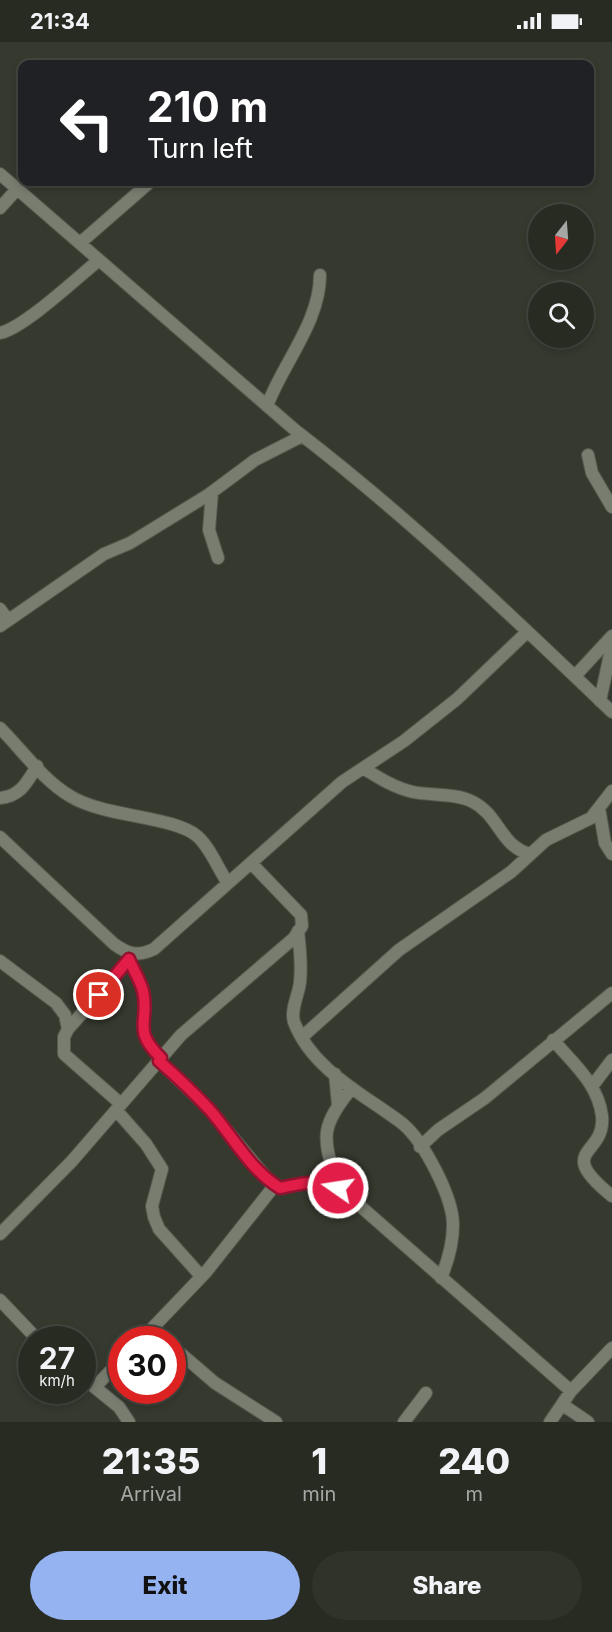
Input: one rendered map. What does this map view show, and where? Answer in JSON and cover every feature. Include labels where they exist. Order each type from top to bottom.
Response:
[{"type":"street","points":[[0,174],[302,436],[346,468],[440,550],[612,712]]},
{"type":"street","points":[[80,243],[145,186]]},
{"type":"street","points":[[0,208],[18,188]]},
{"type":"street","points":[[0,333],[7,332],[33,313],[99,260]]},
{"type":"street","points":[[267,406],[276,382],[318,301],[320,275]]},
{"type":"street","points":[[281,445],[289,424]]},
{"type":"street","points":[[0,609],[4,623],[104,554],[130,543],[212,492],[281,445],[302,436]]},
{"type":"street","points":[[588,455],[592,473],[612,507]]},
{"type":"street","points":[[212,492],[209,530],[218,558]]},
{"type":"street","points":[[68,1029],[132,957],[154,949],[342,782],[404,741],[457,699],[527,632]]},
{"type":"street","points":[[574,676],[612,636]]},
{"type":"street","points":[[600,700],[612,645]]},
{"type":"street","points":[[0,728],[69,796],[96,809],[179,828],[197,836],[228,883]]},
{"type":"street","points":[[0,798],[10,797],[21,790],[37,766]]},
{"type":"street","points":[[363,768],[390,784],[413,792],[474,802],[488,813],[509,844],[518,851],[530,854]]},
{"type":"street","points":[[302,1037],[399,950],[511,872],[560,831],[591,818],[612,791]]},
{"type":"street","points":[[599,808],[605,843],[612,854]]},
{"type":"street","points":[[0,837],[114,944],[132,957],[143,992],[142,1027],[145,1040],[160,1059],[209,1109],[252,1163],[280,1188],[301,1181],[314,1181],[338,1188],[513,1337],[571,1391]]},
{"type":"street","points":[[0,1233],[72,1161],[181,1035],[298,932],[302,926],[301,915],[250,863]]},
{"type":"street","points":[[298,932],[300,984],[293,1019],[302,1037],[334,1074],[405,1126],[434,1166],[448,1200],[453,1224],[450,1253],[441,1278]]},
{"type":"street","points":[[0,961],[56,1003],[67,1020],[68,1029],[63,1045],[68,1060],[118,1107],[162,1169],[152,1206],[159,1229],[201,1276]]},
{"type":"street","points":[[420,1147],[438,1131],[485,1098],[612,993]]},
{"type":"street","points":[[553,1040],[593,1084],[602,1117],[601,1131],[587,1150],[584,1158],[585,1170],[612,1196]]},
{"type":"street","points":[[593,1084],[612,1060]]},
{"type":"street","points":[[334,1074],[338,1105]]},
{"type":"street","points":[[338,1188],[325,1133],[338,1105],[352,1088]]},
{"type":"street","points":[[155,1326],[201,1276],[275,1185]]},
{"type":"street","points":[[0,1300],[25,1326]]},
{"type":"street","points":[[550,1422],[571,1391],[612,1348]]},
{"type":"street","points":[[186,1358],[215,1383],[276,1422]]},
{"type":"street","points":[[96,1386],[108,1374]]},
{"type":"street","points":[[96,1388],[119,1407],[129,1422]]},
{"type":"street","points":[[404,1422],[426,1392]]},
{"type":"street","points":[[563,1405],[588,1422]]},
{"type":"route","points":[[99,995],[129,959],[143,992],[142,1027],[145,1040],[161,1058],[159,1061],[209,1109],[252,1163],[270,1182],[280,1188],[301,1181],[314,1181],[338,1188]]}]
